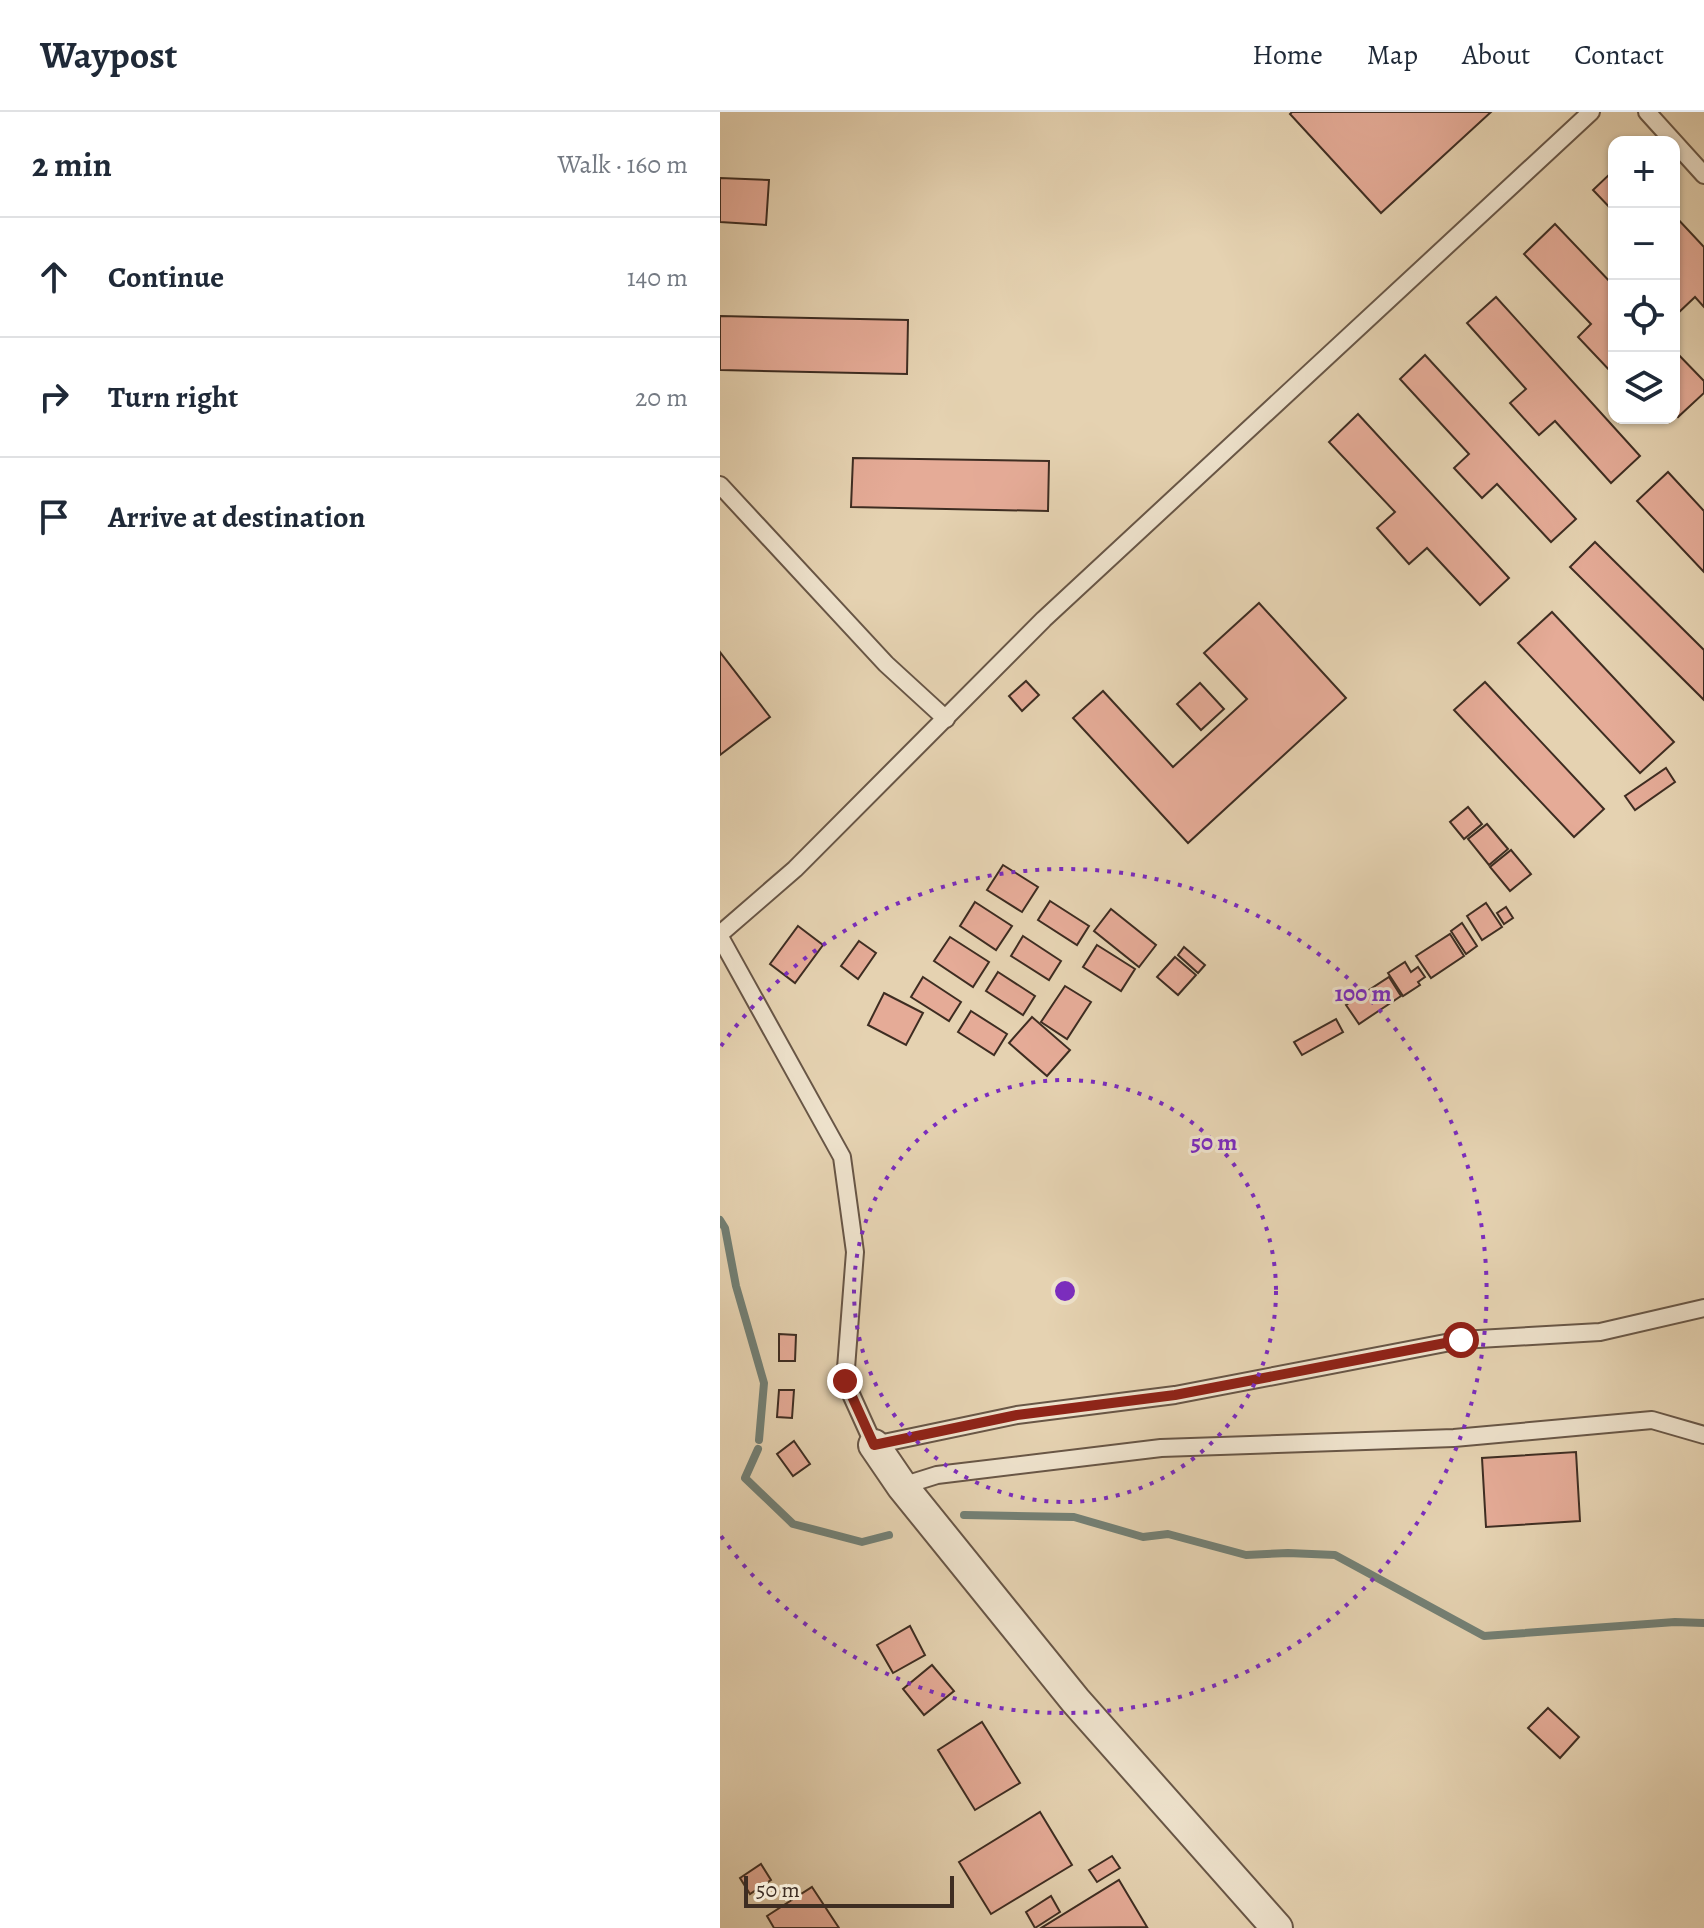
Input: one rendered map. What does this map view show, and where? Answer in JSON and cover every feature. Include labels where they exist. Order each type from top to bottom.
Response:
[{"type":"street","points":[[874,1445],[902,1486],[1075,1700],[1277,1928]]},
{"type":"lane","points":[[1591,112],[1044,619],[795,869],[720,935],[842,1157],[855,1252],[845,1381],[874,1445],[1017,1415],[1175,1395],[1461,1340],[1600,1332],[1704,1308]]},
{"type":"lane","points":[[1647,112],[1704,175]]},
{"type":"lane","points":[[720,485],[886,664],[946,719]]},
{"type":"lane","points":[[902,1486],[937,1475],[1161,1448],[1454,1438],[1652,1420],[1704,1435]]},
{"type":"building","points":[[1491,112],[1381,213],[1290,114]]},
{"type":"building","points":[[1608,176],[1608,206],[1593,190]]},
{"type":"building","points":[[720,178],[769,180],[766,225],[720,222]]},
{"type":"building","points":[[1680,221],[1704,247],[1704,307],[1695,297],[1680,311]]},
{"type":"building","points":[[1555,224],[1608,280],[1608,369],[1578,337],[1591,324],[1524,254]]},
{"type":"building","points":[[1496,297],[1640,456],[1611,483],[1555,421],[1539,435],[1510,403],[1526,389],[1467,323]]},
{"type":"building","points":[[720,316],[908,320],[907,374],[720,370]]},
{"type":"building","points":[[1425,355],[1576,519],[1551,542],[1497,484],[1482,498],[1454,468],[1469,454],[1400,379]]},
{"type":"building","points":[[1680,356],[1704,381],[1704,393],[1680,415]]},
{"type":"building","points":[[1358,414],[1509,578],[1480,605],[1427,548],[1409,564],[1377,528],[1395,512],[1329,442]]},
{"type":"building","points":[[853,458],[1049,461],[1048,511],[851,507]]},
{"type":"building","points":[[1668,472],[1704,511],[1704,572],[1637,501]]},
{"type":"building","points":[[1595,542],[1704,650],[1704,700],[1570,567]]},
{"type":"building","points":[[1259,603],[1346,698],[1188,843],[1073,718],[1103,691],[1173,767],[1247,699],[1204,653]]},
{"type":"building","points":[[1552,612],[1674,742],[1640,773],[1518,643]]},
{"type":"building","points":[[720,652],[770,717],[720,755]]},
{"type":"building","points":[[1026,681],[1039,695],[1022,711],[1009,696]]},
{"type":"building","points":[[1485,682],[1604,809],[1574,837],[1454,710]]},
{"type":"building","points":[[1200,683],[1224,709],[1201,730],[1177,704]]},
{"type":"building","points":[[1666,768],[1675,782],[1635,810],[1625,796]]},
{"type":"building","points":[[1468,807],[1482,824],[1464,839],[1450,822]]},
{"type":"building","points":[[1487,824],[1508,849],[1489,865],[1468,839]]},
{"type":"building","points":[[1511,850],[1531,874],[1510,891],[1490,867]]},
{"type":"building","points":[[1003,865],[1038,887],[1022,912],[987,890]]},
{"type":"building","points":[[1050,901],[1089,926],[1077,945],[1038,920]]},
{"type":"building","points":[[975,902],[1012,926],[996,950],[960,926]]},
{"type":"building","points":[[1486,903],[1502,927],[1482,940],[1467,916]]},
{"type":"building","points":[[1506,907],[1513,918],[1504,924],[1497,913]]},
{"type":"building","points":[[1111,909],[1156,945],[1139,967],[1094,931]]},
{"type":"building","points":[[1462,923],[1477,946],[1466,954],[1451,931]]},
{"type":"building","points":[[798,926],[823,945],[795,983],[770,964]]},
{"type":"building","points":[[1450,934],[1464,956],[1431,978],[1416,956]]},
{"type":"building","points":[[1023,936],[1061,961],[1049,980],[1011,956]]},
{"type":"building","points":[[950,937],[989,962],[973,987],[934,961]]},
{"type":"building","points":[[859,941],[876,953],[858,979],[841,966]]},
{"type":"building","points":[[1097,945],[1135,969],[1121,991],[1083,967]]},
{"type":"building","points":[[1184,947],[1205,965],[1198,973],[1178,955]]},
{"type":"building","points":[[1175,957],[1196,975],[1178,995],[1157,977]]},
{"type":"building","points":[[1405,962],[1411,972],[1418,967],[1425,977],[1418,982],[1420,985],[1403,996],[1388,973]]},
{"type":"building","points":[[998,972],[1035,996],[1023,1015],[986,991]]},
{"type":"building","points":[[923,977],[961,1002],[949,1021],[911,997]]},
{"type":"building","points":[[1389,977],[1401,996],[1359,1024],[1346,1005]]},
{"type":"building","points":[[1065,986],[1091,1002],[1067,1039],[1041,1022]]},
{"type":"building","points":[[884,993],[923,1013],[906,1045],[868,1025]]},
{"type":"building","points":[[971,1011],[1007,1034],[994,1055],[958,1032]]},
{"type":"building","points":[[1032,1017],[1070,1050],[1047,1076],[1009,1043]]},
{"type":"building","points":[[1336,1019],[1343,1032],[1302,1055],[1294,1042]]},
{"type":"building","points":[[779,1334],[796,1335],[795,1361],[779,1361]]},
{"type":"building","points":[[779,1390],[794,1390],[792,1418],[777,1417]]},
{"type":"building","points":[[794,1441],[810,1464],[793,1476],[777,1454]]},
{"type":"building","points":[[1576,1452],[1580,1521],[1486,1527],[1482,1458]]},
{"type":"building","points":[[910,1626],[925,1655],[893,1673],[877,1645]]},
{"type":"building","points":[[932,1665],[954,1691],[924,1715],[903,1689]]},
{"type":"building","points":[[1548,1708],[1579,1737],[1560,1758],[1528,1728]]},
{"type":"building","points":[[982,1722],[1020,1783],[975,1810],[938,1750]]},
{"type":"building","points":[[1040,1812],[1072,1865],[991,1914],[959,1862]]},
{"type":"building","points":[[1112,1856],[1120,1868],[1097,1882],[1089,1870]]},
{"type":"building","points":[[761,1864],[771,1880],[750,1894],[740,1878]]},
{"type":"building","points":[[1119,1880],[1147,1927],[1041,1928]]},
{"type":"building","points":[[812,1887],[839,1928],[774,1928],[767,1916]]},
{"type":"building","points":[[1051,1896],[1060,1912],[1035,1928],[1026,1912]]},
{"type":"waterway","points":[[720,1220],[725,1228],[736,1286],[764,1383],[759,1440]]},
{"type":"waterway","points":[[758,1449],[745,1478],[793,1524],[862,1542],[889,1535]]},
{"type":"waterway","points":[[964,1515],[1074,1517],[1143,1537],[1168,1534],[1246,1555],[1335,1555],[1484,1636],[1675,1622],[1704,1623]]},
{"type":"route","points":[[845,1381],[874,1445],[1017,1415],[1175,1395],[1461,1340]]}]
